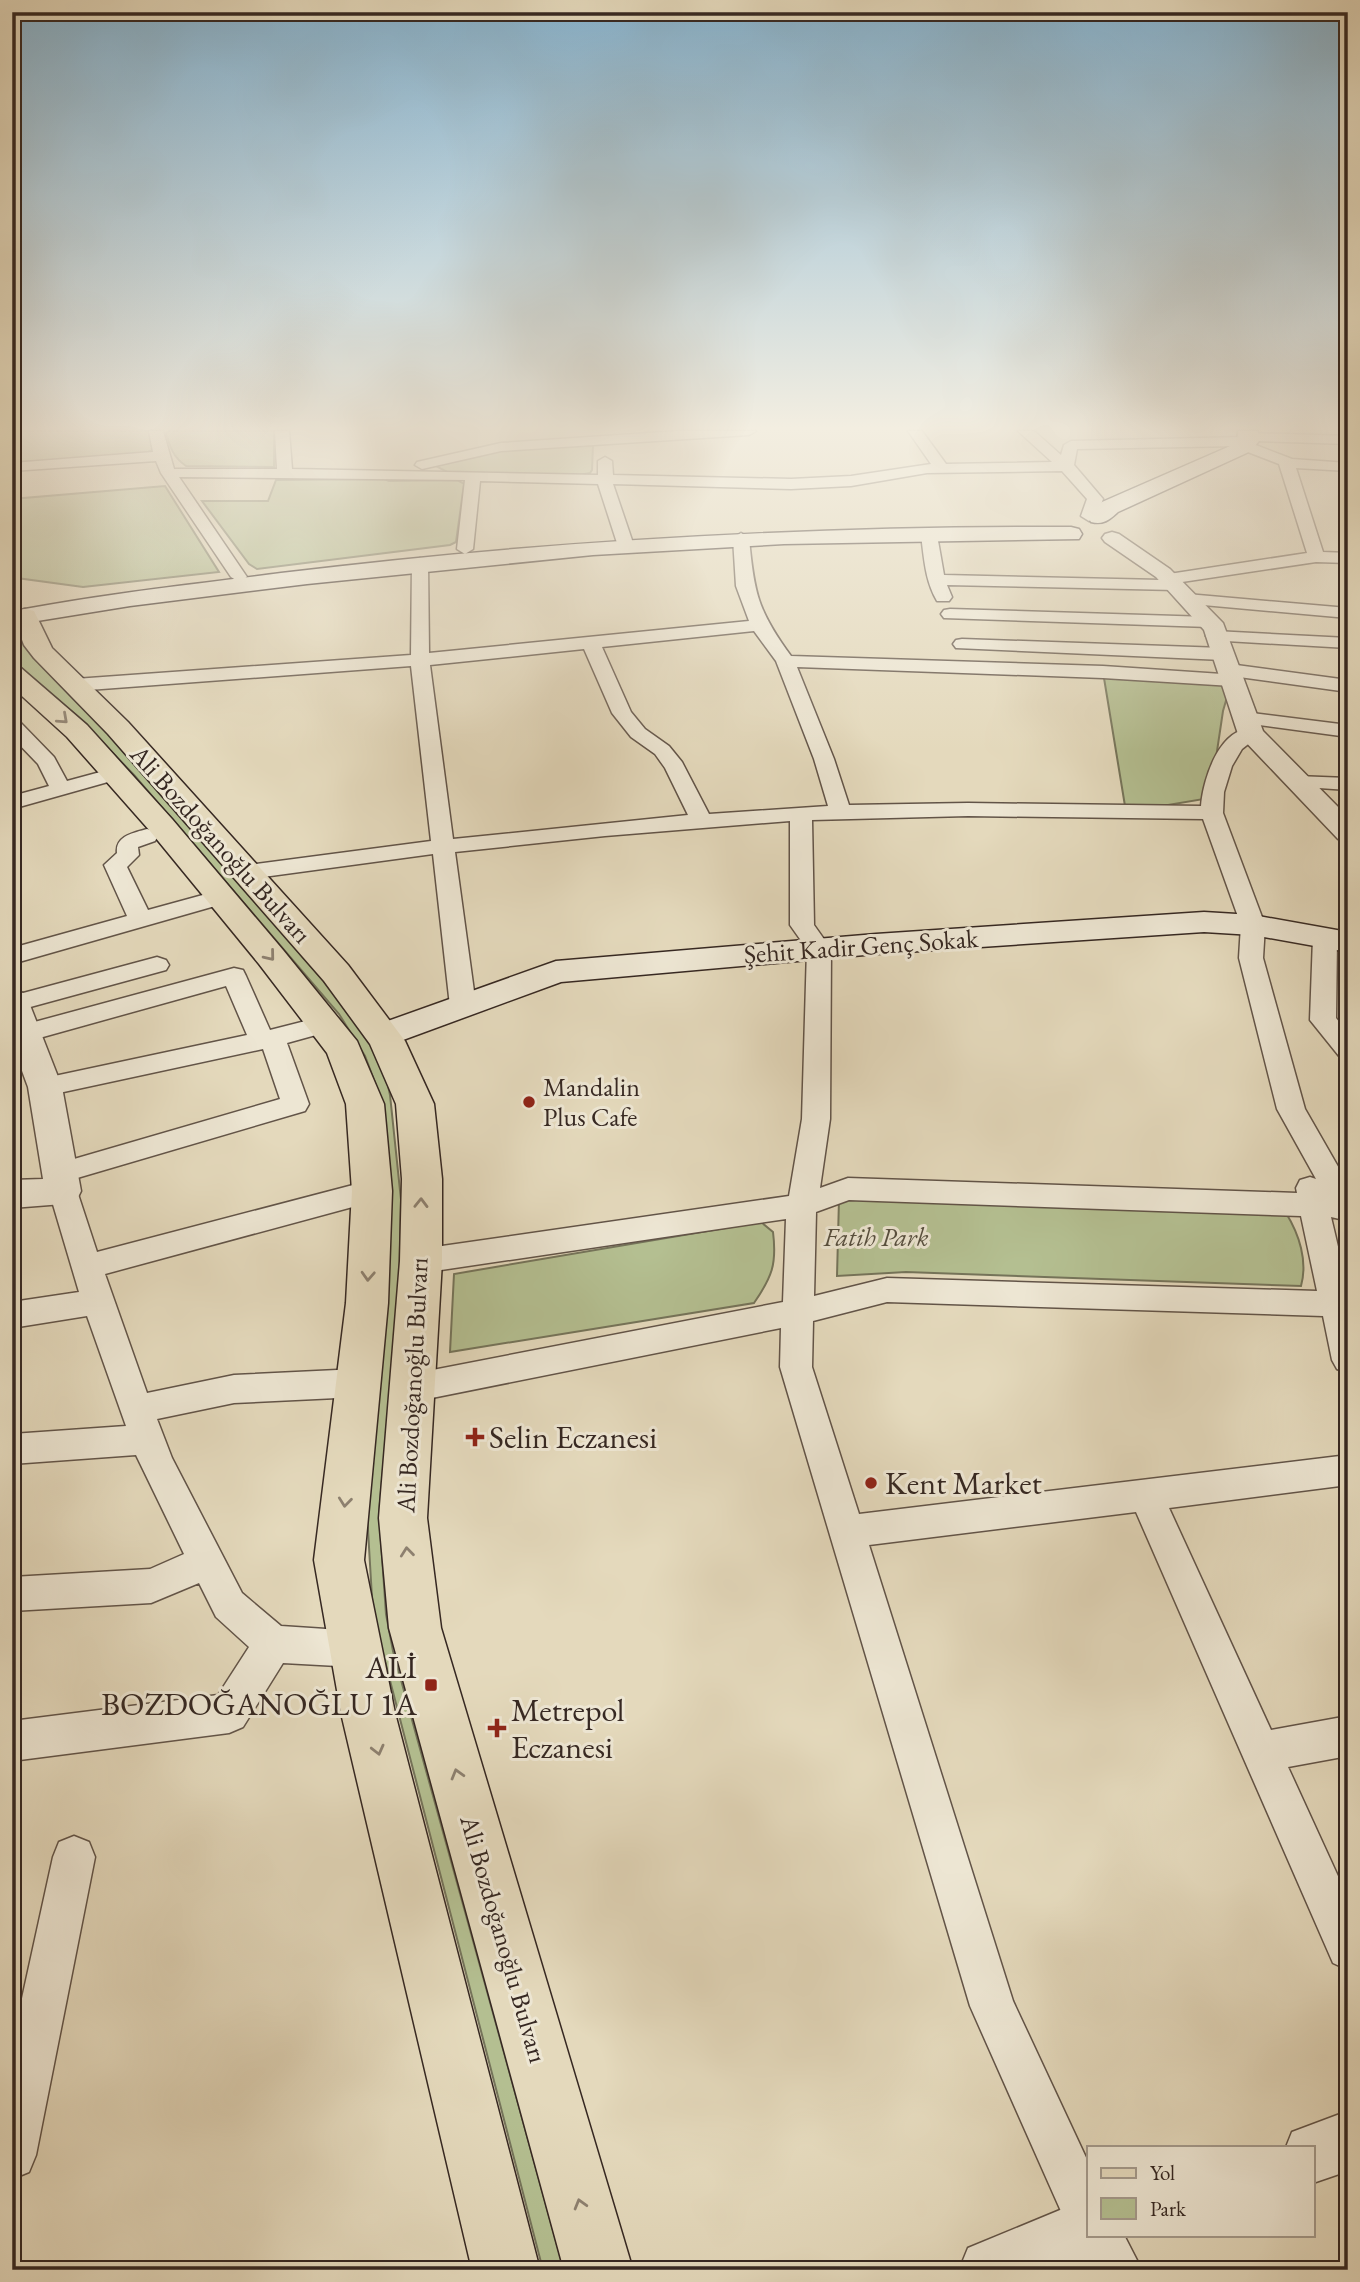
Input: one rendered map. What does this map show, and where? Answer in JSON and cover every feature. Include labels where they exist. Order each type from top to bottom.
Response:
[{"type":"main road","points":[[17,606],[89,604],[420,563],[658,537]]},
{"type":"main road","points":[[17,606],[465,549],[773,537]]},
{"type":"main road","points":[[1093,537],[1095,540],[1112,538]]},
{"type":"main road","name":"Ali Bozdoğanoğlu Bulvarı","points":[[17,606],[37,645],[126,737],[234,885],[344,1050],[365,1104],[372,1191],[367,1303],[339,1560],[368,1713],[506,2270]]},
{"type":"main road","name":"Ali Bozdoğanoğlu Bulvarı","points":[[12,673],[77,732],[115,774],[234,885],[336,973],[384,1035],[415,1104],[422,1179],[421,1261],[403,1518],[415,1628],[599,2270]]},
{"type":"main road","name":"Şehit Kadir Genç Sokak","points":[[384,1035],[556,972],[819,949],[1204,922],[1253,925],[1337,940]]},
{"type":"street","points":[[212,537],[239,577]]},
{"type":"street","points":[[465,549],[466,537]]},
{"type":"street","points":[[624,537],[625,542]]},
{"type":"street","points":[[929,537],[936,580],[971,667]]},
{"type":"street","points":[[1310,537],[1316,557]]},
{"type":"street","points":[[741,538],[745,586],[759,625],[785,661],[824,760],[841,813]]},
{"type":"street","points":[[1112,538],[1177,587],[1222,652],[1248,726],[1296,782],[1348,832]]},
{"type":"street","points":[[1177,587],[1316,557],[1348,558]]},
{"type":"street","points":[[420,563],[420,660],[463,1006]]},
{"type":"street","points":[[936,580],[1177,587],[1348,613]]},
{"type":"street","points":[[950,614],[1222,652],[1348,686]]},
{"type":"street","points":[[75,685],[420,660],[759,625]]},
{"type":"street","points":[[591,643],[621,713],[638,733],[662,750],[676,766],[703,823]]},
{"type":"street","points":[[785,661],[971,667],[1348,643]]},
{"type":"street","points":[[962,644],[1222,652]]},
{"type":"street","points":[[12,725],[47,761],[61,789]]},
{"type":"street","points":[[1248,726],[1348,731]]},
{"type":"street","points":[[1248,726],[1217,776],[1210,798],[1212,813],[1253,925],[1251,958],[1294,1113],[1314,1205],[1342,1304],[1348,1360]]},
{"type":"street","points":[[12,803],[115,774]]},
{"type":"street","points":[[1296,782],[1348,784]]},
{"type":"street","points":[[12,956],[140,918],[234,885],[442,845],[841,813],[1026,810],[1212,813]]},
{"type":"street","points":[[801,815],[802,925],[819,949],[816,1119],[803,1205],[796,1367],[992,2006],[1087,2215]]},
{"type":"street","points":[[140,918],[115,865],[128,855],[127,844],[147,836]]},
{"type":"street","points":[[1337,940],[1323,1020],[1348,1050]]},
{"type":"street","points":[[16,1014],[156,965]]},
{"type":"street","points":[[12,1194],[62,1182],[295,1104],[267,1039],[234,976],[16,1014]]},
{"type":"street","points":[[16,1014],[45,1087],[62,1182],[98,1302],[156,1462],[229,1605],[273,1644],[356,1650]]},
{"type":"street","points":[[45,1087],[325,1024]]},
{"type":"street","points":[[1294,1113],[1346,1208]]},
{"type":"street","points":[[421,1261],[803,1205],[848,1189],[1346,1208]]},
{"type":"street","points":[[87,1267],[372,1191]]},
{"type":"street","points":[[412,1388],[797,1311],[887,1290],[1342,1304]]},
{"type":"street","points":[[12,1315],[98,1302]]},
{"type":"street","points":[[12,1449],[142,1424],[234,1389],[358,1383]]},
{"type":"street","points":[[846,1532],[1348,1470]]},
{"type":"street","points":[[1146,1495],[1348,1948]]},
{"type":"street","points":[[12,1594],[152,1586],[207,1562]]},
{"type":"street","points":[[12,1741],[229,1713],[273,1644]]},
{"type":"street","points":[[1261,1752],[1348,1736]]},
{"type":"street","points":[[12,2155],[75,1857]]},
{"type":"street","points":[[1314,2153],[1348,2141]]},
{"type":"street","points":[[990,2270],[1087,2230]]},
{"type":"street","points":[[1098,2236],[1117,2270]]},
{"type":"green space","points":[[12,537],[197,537],[219,572],[83,587],[17,578],[12,569]]},
{"type":"green space","points":[[229,537],[457,537],[456,542],[450,545],[257,569],[249,564]]},
{"type":"green space","points":[[18,629],[27,648],[121,747],[349,1010],[381,1052],[390,1095],[401,1200],[399,1291],[379,1513],[386,1614],[393,1651],[564,2270],[543,2270],[373,1615],[367,1513],[380,1096],[365,1056],[339,1014],[134,775],[75,714],[43,690],[12,658],[12,630]]},
{"type":"green space","points":[[1103,672],[1232,680],[1223,711],[1210,798],[1126,812]]},
{"type":"green space","name":"Fatih Park","points":[[839,1199],[1286,1213],[1301,1248],[1303,1277],[1301,1286],[906,1272],[837,1276]]},
{"type":"green space","name":"Fatih Park","points":[[761,1222],[773,1232],[774,1253],[769,1278],[754,1303],[450,1352],[454,1274]]},
{"type":"place","name":"Mandalin Plus Cafe","points":[[529,1102]]},
{"type":"place","name":"Selin Eczanesi","points":[[475,1437]]},
{"type":"place","name":"Kent Market","points":[[871,1483]]},
{"type":"place","name":"ALİ BOZDOĞANOĞLU 1A","points":[[431,1685]]},
{"type":"place","name":"Metrepol Eczanesi","points":[[497,1728]]}]
